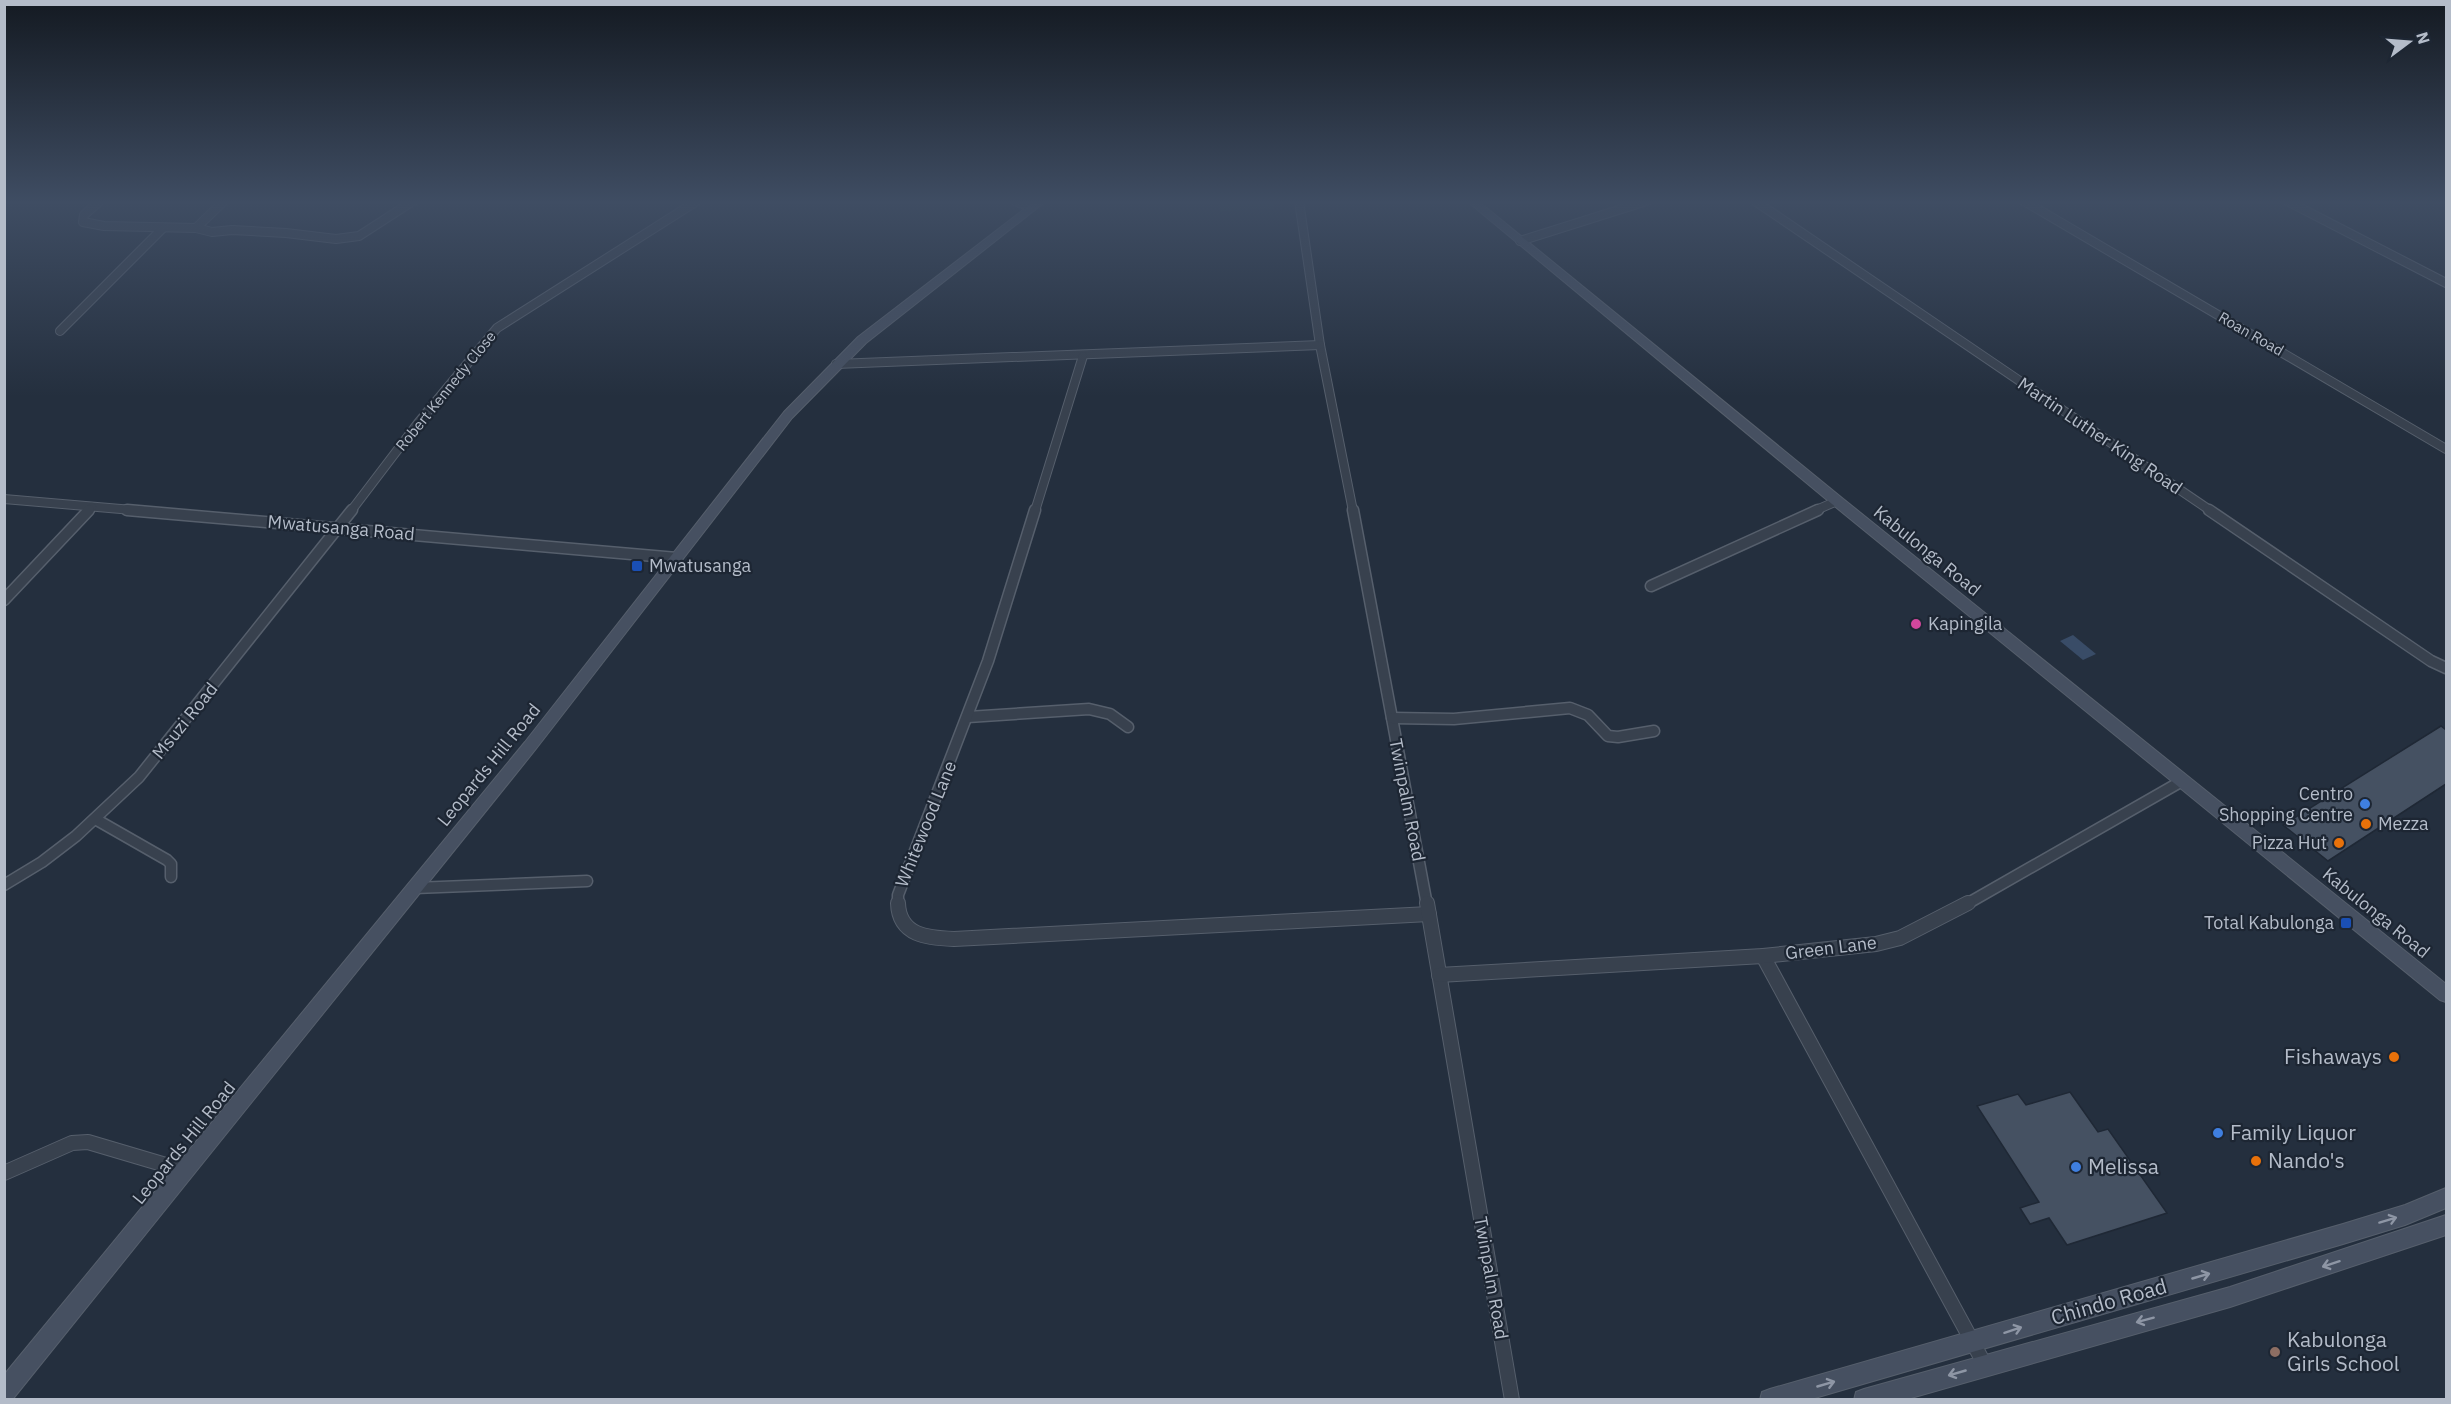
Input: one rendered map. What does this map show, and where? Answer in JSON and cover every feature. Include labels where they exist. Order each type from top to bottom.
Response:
[{"type":"main road","name":"Leopards Hill Road","points":[[4,1392],[186,1171],[610,645],[788,415],[861,340],[956,267]]},
{"type":"main road","name":"Kabulonga Road","points":[[1551,267],[2446,994]]},
{"type":"main road","name":"Chindo Road","points":[[1770,1400],[2364,1228],[2405,1215],[2446,1198]]},
{"type":"main road","name":"Chindo Road","points":[[1864,1400],[2230,1297],[2446,1225]]},
{"type":"street","points":[[60,331],[125,267]]},
{"type":"street","name":"Robert Kennedy Close","points":[[337,528],[418,423],[497,328],[591,267]]},
{"type":"street","name":"Twinpalm Road","points":[[1309,267],[1320,345],[1341,444],[1429,914],[1512,1400]]},
{"type":"street","name":"Martin Luther King Road","points":[[1851,267],[2431,662],[2446,668]]},
{"type":"street","name":"Roan Road","points":[[2135,267],[2446,449]]},
{"type":"street","points":[[2414,267],[2446,283]]},
{"type":"street","points":[[836,364],[1320,345]]},
{"type":"street","name":"Whitewood Lane","points":[[1083,356],[988,661],[898,895],[897,911],[902,925],[914,934],[929,939],[954,939],[1429,914]]},
{"type":"street","name":"Mwatusanga Road","points":[[4,499],[677,558]]},
{"type":"street","points":[[1651,586],[1837,501]]},
{"type":"street","points":[[4,600],[92,507]]},
{"type":"street","name":"Msuzi Road","points":[[4,885],[49,858],[97,820],[139,777],[337,528]]},
{"type":"street","points":[[1392,718],[1454,719],[1570,708],[1579,709],[1592,716],[1608,736],[1618,737],[1654,730]]},
{"type":"street","points":[[968,717],[1089,709],[1113,714],[1128,727]]},
{"type":"street","name":"Green Lane","points":[[1439,975],[1763,956],[1876,944],[1919,930],[2182,781]]},
{"type":"street","points":[[97,820],[167,860],[171,864],[171,877]]},
{"type":"street","points":[[415,888],[587,881]]},
{"type":"street","points":[[1763,956],[1985,1365]]},
{"type":"street","points":[[4,1173],[72,1143],[88,1142],[186,1171]]},
{"type":"water","points":[[2073,635],[2096,654],[2083,660],[2060,641]]},
{"type":"building","name":"Centro Shopping Centre","points":[[2441,726],[2446,730],[2446,784],[2328,861],[2283,825]]},
{"type":"building","name":"Melissa","points":[[2070,1092],[2098,1132],[2108,1129],[2167,1213],[2067,1245],[2049,1218],[2030,1224],[2020,1208],[2039,1202],[1977,1106],[2018,1094],[2026,1105]]},
{"type":"place","name":"Mwatusanga","points":[[637,566]]},
{"type":"place","name":"Kapingila","points":[[1916,624]]},
{"type":"place","name":"Centro Shopping Centre","points":[[2365,804]]},
{"type":"place","name":"Mezza","points":[[2366,824]]},
{"type":"place","name":"Pizza Hut","points":[[2339,843]]},
{"type":"place","name":"Total Kabulonga","points":[[2346,923]]},
{"type":"place","name":"Fishaways","points":[[2394,1057]]},
{"type":"place","name":"Family Liquor","points":[[2218,1133]]},
{"type":"place","name":"Nando's","points":[[2256,1161]]},
{"type":"place","name":"Melissa","points":[[2076,1167]]},
{"type":"place","name":"Kabulonga Girls School","points":[[2275,1352]]}]
